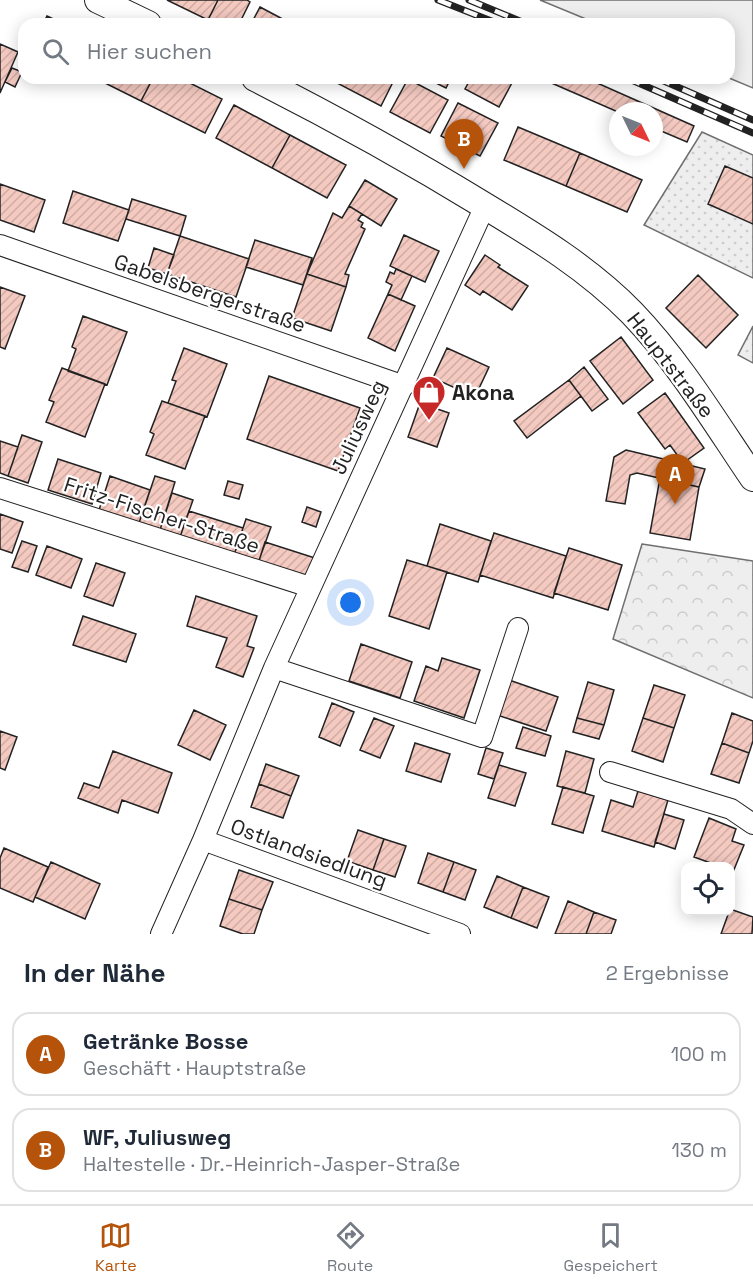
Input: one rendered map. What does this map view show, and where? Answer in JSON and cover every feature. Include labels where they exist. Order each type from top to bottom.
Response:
[{"type":"street","points":[[98,0],[136,18]]},
{"type":"street","name":"Hauptstraße","points":[[267,84],[378,142],[485,206],[575,263],[607,288],[656,340],[753,478]]},
{"type":"street","name":"Juliusweg","points":[[203,840],[310,587],[485,206]]},
{"type":"street","name":"Gabelsbergerstraße","points":[[0,245],[404,386]]},
{"type":"street","name":"Fritz-Fischer-Straße","points":[[0,488],[310,587]]},
{"type":"street","points":[[274,668],[482,737],[518,628]]},
{"type":"street","points":[[610,772],[731,809],[753,824]]},
{"type":"street","name":"Ostlandsiedlung","points":[[161,934],[203,840],[460,934]]},
{"type":"green space","points":[[540,0],[753,0],[753,88],[735,80],[735,18],[584,18]]},
{"type":"green space","points":[[702,132],[753,155],[753,278],[644,225]]},
{"type":"green space","points":[[753,326],[753,363],[738,355]]},
{"type":"green space","points":[[642,544],[753,561],[753,698],[613,639]]},
{"type":"building","points":[[167,0],[218,0],[209,18],[204,18]]},
{"type":"building","points":[[218,0],[247,0],[250,2],[242,18],[209,18]]},
{"type":"building","points":[[260,7],[281,18],[254,18]]},
{"type":"building","points":[[0,44],[18,52],[0,93]]},
{"type":"building","points":[[12,68],[18,70],[18,81],[15,87],[5,82]]},
{"type":"building","points":[[107,84],[150,84],[141,101]]},
{"type":"building","points":[[150,84],[192,84],[222,99],[205,133],[141,101]]},
{"type":"building","points":[[339,84],[392,84],[381,106]]},
{"type":"building","points":[[405,84],[418,84],[448,100],[430,133],[390,112]]},
{"type":"building","points":[[468,84],[511,84],[499,107],[465,89]]},
{"type":"building","points":[[554,84],[600,84],[640,102],[609,102],[609,108]]},
{"type":"building","points":[[458,103],[498,123],[480,156],[441,136]]},
{"type":"building","points":[[234,105],[290,135],[272,168],[216,138]]},
{"type":"building","points":[[663,112],[694,126],[687,142],[663,132]]},
{"type":"building","points":[[518,127],[580,153],[566,186],[504,160]]},
{"type":"building","points":[[290,135],[346,165],[327,198],[272,168]]},
{"type":"building","points":[[580,153],[642,180],[627,212],[566,186]]},
{"type":"building","points":[[725,166],[753,178],[753,224],[708,204]]},
{"type":"building","points":[[365,180],[397,199],[381,226],[349,206]]},
{"type":"building","points":[[0,184],[45,200],[34,232],[0,220]]},
{"type":"building","points":[[73,191],[129,210],[118,241],[63,223]]},
{"type":"building","points":[[132,199],[186,216],[180,236],[126,219]]},
{"type":"building","points":[[349,206],[362,214],[358,220],[363,223],[361,227],[365,229],[345,274],[349,275],[346,287],[307,274],[333,213],[342,218]]},
{"type":"building","points":[[404,235],[439,251],[425,282],[390,266]]},
{"type":"building","points":[[180,236],[249,259],[236,297],[167,274]]},
{"type":"building","points":[[255,240],[312,258],[303,285],[246,267]]},
{"type":"building","points":[[154,248],[174,255],[167,274],[148,268]]},
{"type":"building","points":[[485,255],[500,265],[498,267],[528,286],[512,310],[483,291],[480,295],[465,285]]},
{"type":"building","points":[[396,269],[412,276],[401,300],[388,294],[392,285],[386,282],[390,272],[394,274]]},
{"type":"building","points":[[307,274],[346,287],[331,331],[292,318]]},
{"type":"building","points":[[698,275],[738,315],[706,348],[666,308]]},
{"type":"building","points":[[0,287],[25,296],[5,349],[0,347]]},
{"type":"building","points":[[388,294],[415,306],[395,351],[368,338]]},
{"type":"building","points":[[83,316],[127,332],[107,385],[68,371],[76,349],[72,347]]},
{"type":"building","points":[[621,337],[653,380],[623,404],[590,361]]},
{"type":"building","points":[[184,348],[227,364],[207,417],[168,403],[176,381],[172,380]]},
{"type":"building","points":[[447,348],[489,367],[475,397],[433,378]]},
{"type":"building","points":[[584,367],[608,399],[592,411],[569,380]]},
{"type":"building","points":[[62,368],[105,384],[85,437],[46,422],[54,402],[49,400]]},
{"type":"building","points":[[269,376],[360,408],[338,471],[247,439]]},
{"type":"building","points":[[569,380],[581,396],[527,438],[514,421]]},
{"type":"building","points":[[665,393],[704,448],[683,463],[670,445],[665,449],[638,413]]},
{"type":"building","points":[[162,401],[205,416],[185,469],[146,455],[154,434],[150,432]]},
{"type":"building","points":[[420,403],[449,413],[437,447],[408,437]]},
{"type":"building","points":[[22,435],[42,442],[28,483],[8,476]]},
{"type":"building","points":[[0,441],[18,447],[8,476],[0,473]]},
{"type":"building","points":[[626,450],[705,469],[699,487],[637,473],[630,475],[625,504],[606,501],[614,457]]},
{"type":"building","points":[[58,459],[101,473],[92,504],[48,490]]},
{"type":"building","points":[[110,476],[150,490],[139,523],[99,510]]},
{"type":"building","points":[[155,476],[175,482],[160,530],[139,523]]},
{"type":"building","points":[[660,478],[699,487],[690,540],[650,533]]},
{"type":"building","points":[[228,481],[243,485],[239,499],[224,495]]},
{"type":"building","points":[[172,493],[193,500],[180,537],[160,530]]},
{"type":"building","points":[[307,507],[321,512],[316,527],[302,522]]},
{"type":"building","points":[[189,511],[243,528],[234,555],[180,537]]},
{"type":"building","points":[[0,514],[23,522],[12,553],[0,549]]},
{"type":"building","points":[[246,519],[271,527],[258,563],[234,555]]},
{"type":"building","points":[[440,524],[491,541],[478,582],[427,566]]},
{"type":"building","points":[[494,533],[566,556],[553,598],[480,575]]},
{"type":"building","points":[[22,541],[37,546],[28,572],[12,567]]},
{"type":"building","points":[[265,542],[318,559],[309,584],[257,567]]},
{"type":"building","points":[[47,546],[82,559],[71,588],[36,575]]},
{"type":"building","points":[[569,548],[622,565],[608,610],[554,593]]},
{"type":"building","points":[[407,560],[447,572],[429,629],[389,616]]},
{"type":"building","points":[[96,563],[125,573],[113,606],[84,596]]},
{"type":"building","points":[[196,596],[257,616],[247,646],[254,648],[243,677],[216,667],[227,638],[187,626]]},
{"type":"building","points":[[83,616],[136,634],[126,662],[73,645]]},
{"type":"building","points":[[361,644],[412,662],[400,698],[349,681]]},
{"type":"building","points":[[442,658],[480,670],[464,718],[414,701],[426,666],[438,671]]},
{"type":"building","points":[[509,680],[558,697],[546,731],[497,715]]},
{"type":"building","points":[[588,682],[614,690],[604,725],[577,718]]},
{"type":"building","points":[[654,685],[685,695],[674,728],[643,718]]},
{"type":"building","points":[[332,703],[354,712],[340,746],[319,737]]},
{"type":"building","points":[[194,710],[226,725],[210,760],[178,745]]},
{"type":"building","points":[[732,713],[753,721],[753,741],[749,753],[722,743]]},
{"type":"building","points":[[374,718],[394,726],[380,758],[360,750]]},
{"type":"building","points":[[577,718],[604,725],[599,739],[573,732]]},
{"type":"building","points":[[643,718],[674,728],[663,762],[632,751]]},
{"type":"building","points":[[523,727],[551,736],[545,756],[516,748]]},
{"type":"building","points":[[0,731],[17,737],[5,770],[0,768]]},
{"type":"building","points":[[415,743],[450,754],[441,782],[406,771]]},
{"type":"building","points":[[722,743],[749,753],[739,783],[711,774]]},
{"type":"building","points":[[486,748],[503,753],[494,779],[478,774]]},
{"type":"building","points":[[113,751],[172,773],[158,813],[122,800],[118,813],[78,798],[84,783],[99,788]]},
{"type":"building","points":[[566,751],[594,759],[585,793],[557,786]]},
{"type":"building","points":[[266,764],[299,776],[291,796],[259,784]]},
{"type":"building","points":[[499,765],[526,773],[515,806],[488,798]]},
{"type":"building","points":[[259,784],[291,796],[283,818],[251,807]]},
{"type":"building","points":[[563,787],[594,796],[583,833],[552,824]]},
{"type":"building","points":[[638,791],[668,800],[654,847],[602,831],[611,800],[633,807]]},
{"type":"building","points":[[664,814],[684,820],[675,849],[655,842]]},
{"type":"building","points":[[709,818],[736,829],[732,841],[744,845],[735,867],[735,862],[708,862],[694,857]]},
{"type":"building","points":[[358,830],[384,839],[373,870],[347,861]]},
{"type":"building","points":[[384,839],[406,846],[395,877],[373,870]]},
{"type":"building","points":[[4,848],[48,867],[33,902],[0,888],[0,858]]},
{"type":"building","points":[[428,853],[454,862],[443,892],[418,883]]},
{"type":"building","points":[[51,862],[100,884],[85,919],[35,897]]},
{"type":"building","points":[[454,862],[476,870],[465,900],[443,892]]},
{"type":"building","points":[[239,870],[273,882],[262,910],[229,899]]},
{"type":"building","points":[[497,876],[523,887],[511,918],[484,907]]},
{"type":"building","points":[[523,887],[549,897],[537,928],[511,918]]},
{"type":"building","points":[[229,899],[262,910],[254,934],[243,934],[220,926]]},
{"type":"building","points":[[568,901],[594,912],[586,934],[555,934]]},
{"type":"building","points":[[735,911],[753,917],[752,934],[721,934],[727,916],[735,916]]},
{"type":"building","points":[[594,912],[616,920],[611,934],[586,934]]},
{"type":"railway","points":[[438,0],[484,18]]},
{"type":"railway","points":[[469,0],[512,18]]},
{"type":"railway","points":[[641,84],[753,133]]},
{"type":"railway","points":[[671,84],[753,120]]},
{"type":"place","name":"WF, Juliusweg","points":[[464,169]]},
{"type":"place","name":"Akona","points":[[429,421]]},
{"type":"place","name":"Getränke Bosse","points":[[675,504]]}]
